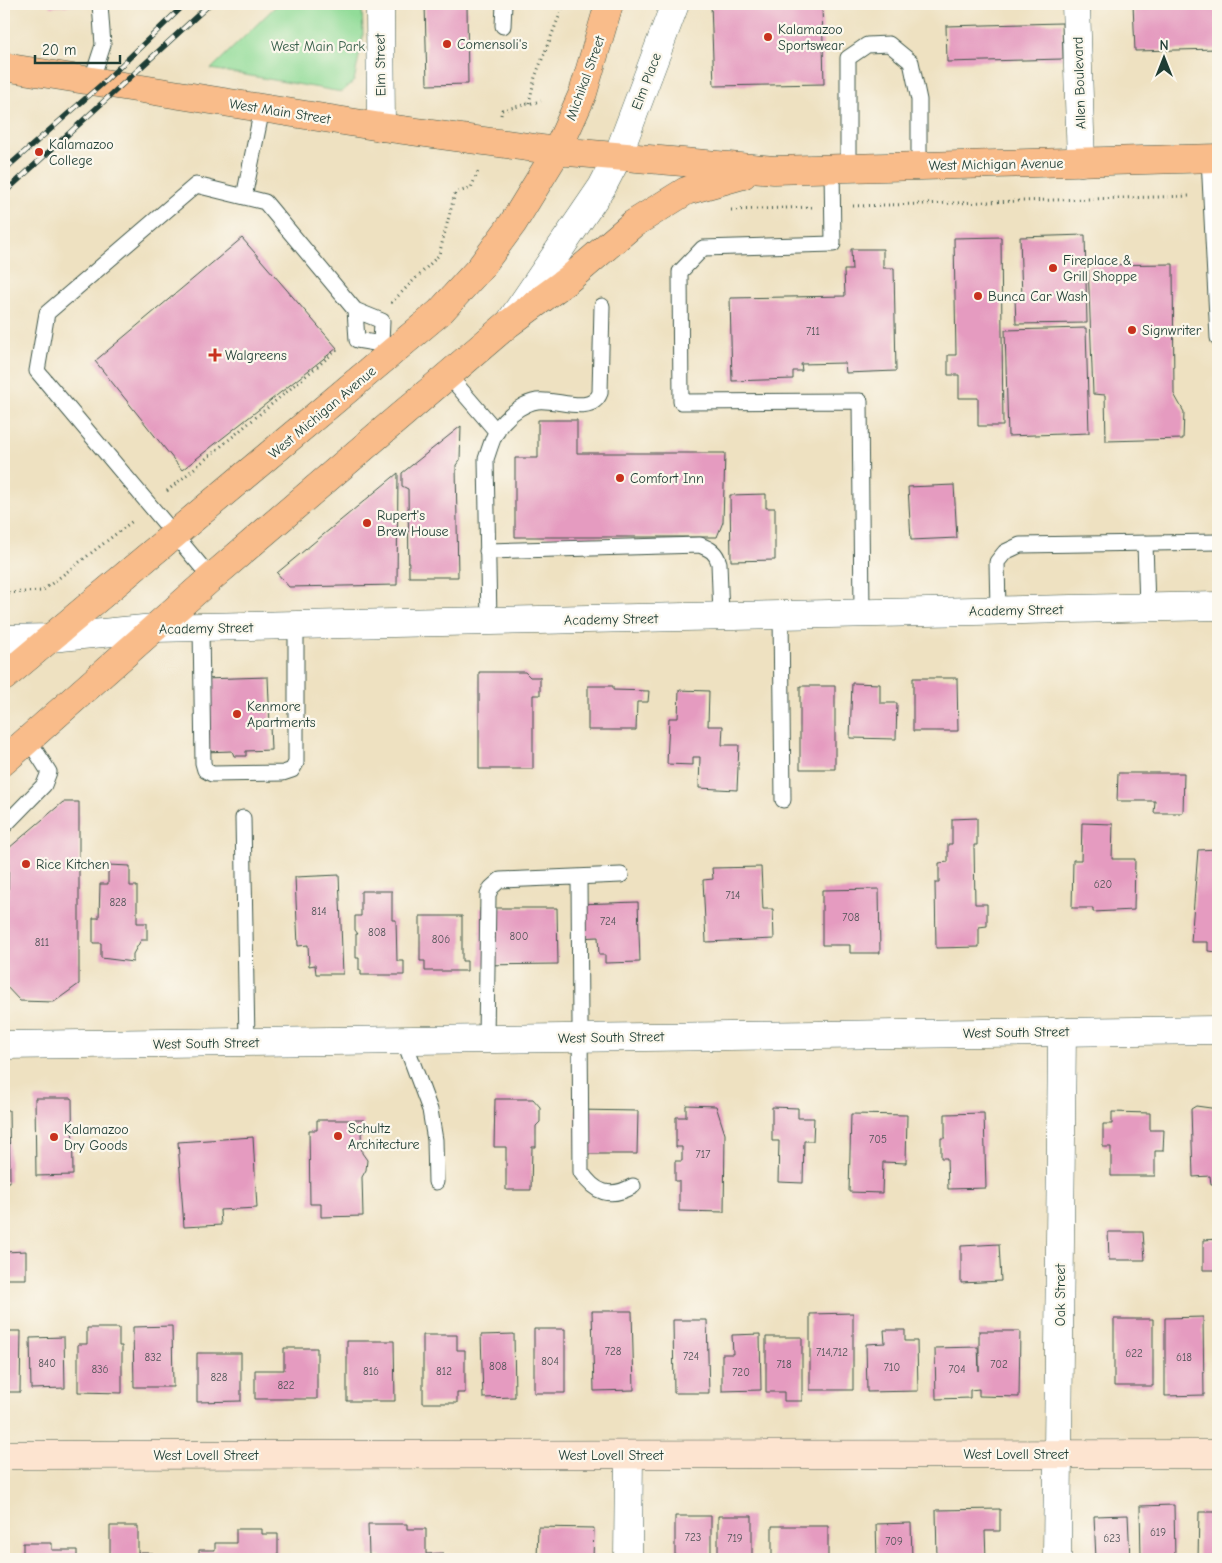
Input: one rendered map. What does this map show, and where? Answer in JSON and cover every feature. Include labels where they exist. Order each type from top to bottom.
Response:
[{"type":"main road","name":"Michikal Street","points":[[557,151],[583,94],[609,4]]},
{"type":"main road","name":"West Main Street","points":[[4,67],[381,127],[557,151]]},
{"type":"main road","name":"West Michigan Avenue","points":[[4,677],[176,535],[384,350],[440,312],[480,268],[513,223],[557,151],[617,158],[774,170],[1214,158]]},
{"type":"main road","name":"West Michigan Avenue","points":[[4,761],[211,578],[508,324],[569,279],[633,224],[686,190],[738,176],[774,170]]},
{"type":"street","name":"Elm Street","points":[[380,4],[381,127]]},
{"type":"street","name":"Elm Place","points":[[617,158],[675,4]]},
{"type":"street","name":"Allen Boulevard","points":[[1076,4],[1081,162]]},
{"type":"street","name":"West Michigan Avenue","points":[[508,324],[589,208],[617,158]]},
{"type":"street","name":"Academy Street","points":[[4,639],[51,638],[154,628],[1218,606]]},
{"type":"street","name":"West South Street","points":[[4,1045],[1218,1030]]},
{"type":"street","name":"Oak Street","points":[[1057,1559],[1062,1031]]},
{"type":"street","name":"West Lovell Street","points":[[4,1455],[1218,1454]]},
{"type":"street","points":[[628,1559],[629,1455]]},
{"type":"lane","points":[[91,82],[104,45],[100,4]]},
{"type":"lane","points":[[503,26],[504,4]]},
{"type":"lane","points":[[862,613],[860,401],[681,402],[680,272],[703,248],[833,244],[833,207],[840,168],[848,58],[867,45],[889,44],[911,62],[919,100],[919,166]]},
{"type":"lane","points":[[249,198],[262,108]]},
{"type":"lane","points":[[1214,158],[1211,195],[1218,338]]},
{"type":"lane","points":[[211,578],[37,371],[47,313],[196,185],[265,202],[355,310],[382,321],[384,350],[357,340],[355,310]]},
{"type":"lane","points":[[489,621],[486,459],[496,432],[513,412],[537,401],[589,404],[597,400],[600,393],[602,306]]},
{"type":"lane","points":[[449,376],[496,432]]},
{"type":"lane","points":[[998,610],[997,562],[1005,552],[1020,545],[1218,542]]},
{"type":"lane","points":[[1145,543],[1147,607]]},
{"type":"lane","points":[[487,551],[700,544],[710,549],[717,556],[719,563],[720,616]]},
{"type":"lane","points":[[781,615],[783,800]]},
{"type":"lane","points":[[201,628],[203,763],[205,770],[212,774],[283,773],[292,770],[296,763],[296,626]]},
{"type":"lane","points":[[4,826],[44,785],[49,772],[28,739]]},
{"type":"lane","points":[[243,818],[247,1042]]},
{"type":"lane","points":[[486,1039],[488,895],[491,888],[500,880],[622,875]]},
{"type":"lane","points":[[579,877],[581,1172],[590,1185],[606,1192],[620,1193],[633,1186]]},
{"type":"lane","points":[[404,1040],[430,1110],[435,1140],[436,1182]]},
{"type":"path","points":[[529,103],[535,77],[564,4]]},
{"type":"path","points":[[502,110],[541,100]]},
{"type":"path","points":[[394,299],[439,255],[455,193],[471,188]]},
{"type":"path","points":[[728,210],[1211,195]]},
{"type":"path","points":[[174,485],[336,351]]},
{"type":"path","points":[[4,593],[42,591],[134,520]]},
{"type":"green space","name":"West Main Park","points":[[278,4],[362,4],[363,37],[354,81],[342,92],[211,69]]},
{"type":"building","points":[[49,4],[79,4],[79,5],[50,7]]},
{"type":"building","name":"Comensoli's","points":[[425,4],[467,4],[468,84],[427,85]]},
{"type":"building","points":[[711,4],[822,4],[824,84],[714,86]]},
{"type":"building","points":[[1133,4],[1218,4],[1218,49],[1135,51]]},
{"type":"building","points":[[1062,23],[1063,59],[947,62],[946,26]]},
{"type":"building","name":"Fireplace & Grill Shoppe","points":[[1085,235],[1087,323],[1016,324],[1015,299],[1022,298],[1020,237]]},
{"type":"building","name":"Bunca Car Wash","points":[[1001,237],[1003,426],[978,426],[978,398],[959,398],[959,375],[948,375],[948,355],[956,355],[954,238]]},
{"type":"building","name":"Walgreens","points":[[242,238],[337,348],[182,470],[95,361]]},
{"type":"building","points":[[851,249],[883,249],[883,268],[894,268],[896,371],[846,373],[845,363],[801,364],[802,371],[793,371],[793,379],[732,381],[730,298],[845,296],[844,270],[852,270]]},
{"type":"building","name":"Signwriter","points":[[1173,264],[1174,394],[1184,412],[1183,439],[1106,441],[1105,395],[1093,394],[1088,265]]},
{"type":"building","points":[[1086,328],[1089,433],[1008,436],[1005,330]]},
{"type":"building","name":"Comfort Inn","points":[[538,420],[577,420],[577,453],[725,453],[723,522],[717,537],[515,537],[515,458],[538,458]]},
{"type":"building","points":[[461,426],[460,460],[456,465],[458,577],[409,577],[408,489],[402,486],[402,473]]},
{"type":"building","name":"Rupert's Brew House","points":[[398,473],[397,585],[289,587],[277,573]]},
{"type":"building","points":[[954,485],[957,538],[911,540],[908,487]]},
{"type":"building","points":[[766,494],[766,508],[775,508],[775,560],[731,561],[730,495]]},
{"type":"building","points":[[479,672],[525,672],[530,677],[540,677],[540,695],[533,695],[533,769],[479,769]]},
{"type":"building","name":"Kenmore Apartments","points":[[268,677],[271,750],[246,751],[246,756],[234,756],[232,751],[205,752],[203,679]]},
{"type":"building","points":[[913,678],[957,678],[958,731],[913,731]]},
{"type":"building","points":[[852,683],[880,684],[880,703],[897,703],[896,739],[850,738]]},
{"type":"building","points":[[588,686],[613,686],[613,690],[649,691],[648,702],[637,702],[636,730],[588,730]]},
{"type":"building","points":[[800,686],[835,686],[835,769],[800,769]]},
{"type":"building","points":[[679,690],[709,691],[708,726],[723,726],[722,745],[739,745],[737,790],[699,788],[700,757],[693,757],[693,765],[667,764],[669,718],[678,718]]},
{"type":"building","points":[[1118,773],[1184,773],[1183,813],[1154,813],[1155,801],[1117,801]]},
{"type":"building","points":[[63,802],[79,802],[79,984],[54,1002],[20,1001],[4,984],[4,899],[8,896],[9,848]]},
{"type":"building","points":[[977,818],[977,845],[974,845],[975,904],[987,904],[987,926],[979,927],[979,947],[936,948],[935,883],[939,883],[939,863],[948,862],[948,844],[952,844],[952,819]]},
{"type":"building","points":[[1082,823],[1113,824],[1112,859],[1135,859],[1134,910],[1093,912],[1093,908],[1072,908],[1073,860],[1081,860]]},
{"type":"building","points":[[1218,849],[1218,952],[1208,951],[1208,942],[1191,942],[1198,850]]},
{"type":"building","points":[[108,865],[130,866],[130,886],[137,886],[137,923],[147,923],[147,940],[141,940],[133,954],[133,962],[101,958],[101,943],[93,943],[93,918],[99,918],[100,884],[108,884]]},
{"type":"building","points":[[761,867],[763,909],[773,909],[774,939],[706,942],[703,880],[713,879],[712,868]]},
{"type":"building","points":[[339,875],[343,974],[316,974],[315,965],[309,966],[308,945],[298,946],[295,877]]},
{"type":"building","points":[[879,889],[880,953],[850,953],[850,945],[822,945],[822,890]]},
{"type":"building","points":[[361,891],[392,891],[392,920],[396,920],[397,961],[404,961],[404,975],[361,975],[359,958],[356,958],[356,934],[358,934],[355,930],[355,916],[361,916]]},
{"type":"building","points":[[638,902],[640,962],[605,963],[605,955],[599,955],[598,937],[578,938],[577,904]]},
{"type":"building","points":[[480,908],[557,908],[558,964],[480,965]]},
{"type":"building","points":[[420,916],[462,916],[462,961],[467,961],[467,971],[425,971],[425,961],[420,961]]},
{"type":"building","name":"Kalamazoo Dry Goods","points":[[35,1098],[72,1098],[73,1175],[36,1176]]},
{"type":"building","points":[[495,1099],[533,1099],[540,1107],[540,1122],[536,1126],[536,1147],[532,1147],[531,1190],[506,1190],[506,1147],[494,1147]]},
{"type":"building","points":[[686,1105],[716,1106],[725,1134],[724,1212],[679,1211],[679,1181],[675,1181],[675,1161],[682,1161],[682,1147],[676,1147],[676,1117],[686,1117]]},
{"type":"building","points":[[1196,1106],[1218,1109],[1218,1184],[1211,1184],[1210,1176],[1193,1177],[1191,1109]]},
{"type":"building","points":[[772,1107],[798,1108],[798,1118],[814,1118],[813,1141],[804,1141],[803,1183],[778,1182],[779,1141],[772,1141]]},
{"type":"building","points":[[4,1110],[9,1110],[10,1182],[4,1182]]},
{"type":"building","points":[[576,1110],[638,1111],[637,1154],[576,1154]]},
{"type":"building","points":[[1112,1112],[1150,1113],[1150,1130],[1164,1130],[1163,1151],[1155,1151],[1155,1176],[1111,1176],[1111,1147],[1103,1147],[1103,1124],[1112,1124]]},
{"type":"building","points":[[984,1113],[986,1188],[948,1189],[947,1158],[941,1158],[941,1138],[945,1138],[945,1114]]},
{"type":"building","points":[[851,1114],[907,1115],[906,1163],[883,1162],[882,1193],[849,1192]]},
{"type":"building","points":[[317,1120],[364,1120],[364,1132],[361,1132],[362,1153],[367,1160],[366,1170],[362,1177],[363,1216],[321,1217],[321,1204],[310,1204],[309,1130],[317,1130]]},
{"type":"building","points":[[253,1137],[257,1208],[220,1210],[221,1225],[184,1227],[178,1142]]},
{"type":"building","points":[[1108,1232],[1143,1232],[1145,1260],[1109,1260]]},
{"type":"building","points":[[1218,1239],[1218,1270],[1203,1270],[1203,1240]]},
{"type":"building","points":[[999,1244],[1001,1281],[961,1283],[961,1246]]},
{"type":"building","points":[[26,1251],[26,1279],[4,1279],[4,1252]]},
{"type":"building","points":[[592,1311],[632,1311],[634,1390],[594,1391]]},
{"type":"building","points":[[853,1313],[853,1390],[810,1390],[810,1314]]},
{"type":"building","points":[[1203,1317],[1204,1395],[1165,1396],[1165,1318]]},
{"type":"building","points":[[1114,1319],[1153,1319],[1153,1386],[1114,1386]]},
{"type":"building","points":[[673,1320],[707,1320],[709,1393],[674,1393]]},
{"type":"building","points":[[172,1326],[173,1387],[134,1387],[133,1327]]},
{"type":"building","points":[[87,1328],[119,1328],[119,1346],[122,1346],[122,1393],[78,1392],[78,1344],[87,1344]]},
{"type":"building","points":[[534,1329],[565,1329],[565,1393],[534,1393]]},
{"type":"building","points":[[884,1330],[905,1330],[905,1341],[917,1341],[918,1391],[867,1392],[866,1344],[885,1343]]},
{"type":"building","points":[[4,1331],[21,1331],[20,1392],[4,1392]]},
{"type":"building","points":[[979,1331],[1020,1331],[1019,1397],[979,1396],[979,1389],[970,1390],[970,1398],[936,1399],[935,1348],[978,1347],[979,1371]]},
{"type":"building","points":[[514,1334],[515,1397],[483,1398],[481,1335]]},
{"type":"building","points":[[760,1334],[761,1390],[722,1391],[722,1354],[733,1354],[732,1335]]},
{"type":"building","points":[[423,1335],[457,1335],[457,1350],[465,1350],[465,1393],[457,1393],[457,1403],[423,1403]]},
{"type":"building","points":[[64,1337],[65,1388],[31,1389],[30,1338]]},
{"type":"building","points":[[766,1337],[802,1337],[802,1401],[784,1401],[784,1392],[766,1392]]},
{"type":"building","points":[[347,1341],[394,1341],[395,1401],[347,1401]]},
{"type":"building","points":[[284,1348],[317,1348],[317,1399],[255,1399],[255,1370],[284,1370]]},
{"type":"building","points":[[197,1353],[241,1353],[241,1401],[197,1402]]},
{"type":"building","points":[[1174,1505],[1175,1559],[1141,1559],[1140,1506]]},
{"type":"building","points":[[1000,1509],[1000,1531],[985,1531],[986,1559],[937,1559],[936,1510]]},
{"type":"building","points":[[1199,1512],[1218,1512],[1218,1559],[1198,1559]]},
{"type":"building","points":[[1128,1515],[1130,1559],[1096,1559],[1094,1516]]},
{"type":"building","points":[[675,1516],[711,1516],[711,1559],[675,1559]]},
{"type":"building","points":[[718,1516],[752,1516],[752,1559],[718,1559]]},
{"type":"building","points":[[911,1523],[912,1559],[877,1559],[876,1524]]},
{"type":"building","points":[[368,1524],[407,1524],[407,1529],[426,1529],[426,1554],[443,1553],[443,1559],[382,1559],[382,1556],[369,1556]]},
{"type":"building","points":[[110,1526],[138,1526],[138,1553],[153,1553],[153,1559],[101,1559],[101,1557],[110,1557]]},
{"type":"building","points":[[772,1526],[828,1526],[828,1559],[772,1559]]},
{"type":"building","points":[[538,1527],[594,1528],[593,1558],[537,1559]]},
{"type":"building","points":[[236,1529],[262,1529],[262,1534],[278,1534],[278,1555],[265,1555],[265,1559],[199,1559],[199,1550],[215,1550],[215,1543],[236,1543]]},
{"type":"building","points":[[23,1543],[52,1543],[52,1550],[77,1550],[77,1559],[23,1559]]},
{"type":"railway","points":[[4,170],[102,84],[185,4]]},
{"type":"railway","points":[[4,193],[210,4]]},
{"type":"place","name":"Kalamazoo Sportswear","points":[[768,37]]},
{"type":"place","name":"Comensoli's","points":[[447,44]]},
{"type":"place","name":"Kalamazoo College","points":[[39,152]]},
{"type":"place","name":"Fireplace & Grill Shoppe","points":[[1053,268]]},
{"type":"place","name":"Bunca Car Wash","points":[[978,296]]},
{"type":"place","name":"Signwriter","points":[[1132,330]]},
{"type":"place","name":"Walgreens","points":[[215,355]]},
{"type":"place","name":"Comfort Inn","points":[[620,478]]},
{"type":"place","name":"Rupert's Brew House","points":[[367,523]]},
{"type":"place","name":"Kenmore Apartments","points":[[237,714]]},
{"type":"place","name":"Rice Kitchen","points":[[26,864]]},
{"type":"place","name":"Schultz Architecture","points":[[338,1136]]},
{"type":"place","name":"Kalamazoo Dry Goods","points":[[54,1137]]}]
